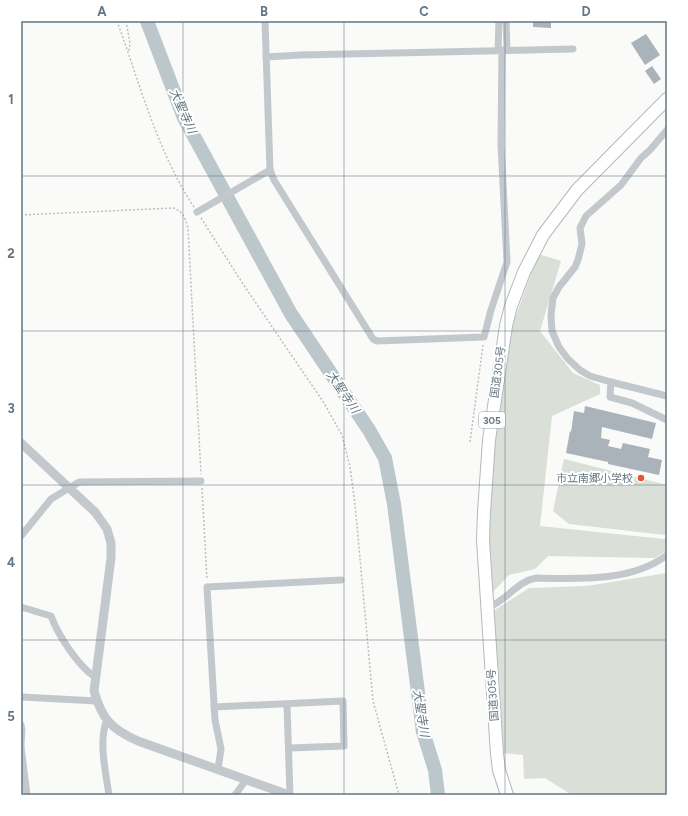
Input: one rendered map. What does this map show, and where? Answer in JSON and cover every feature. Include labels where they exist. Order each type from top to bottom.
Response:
[{"type":"highway","name":"国道305号","points":[[507,795],[501,776],[497,754],[483,540],[485,486],[502,346],[506,326],[517,288],[530,259],[543,236],[563,207],[577,190],[667,100]]},
{"type":"street","points":[[265,21],[270,170],[274,180],[373,339],[377,341],[484,337],[491,310],[507,262],[501,144],[502,50],[499,21]]},
{"type":"street","points":[[502,50],[506,21]]},
{"type":"street","points":[[266,58],[300,55],[573,48]]},
{"type":"street","points":[[667,130],[641,158],[621,185],[586,216],[580,228],[582,244],[578,260],[573,271],[559,286],[553,298],[551,307],[552,331],[559,347],[568,359],[580,370],[590,376],[667,396]]},
{"type":"street","points":[[197,212],[270,170]]},
{"type":"street","points":[[611,382],[610,397],[632,403],[667,420]]},
{"type":"street","points":[[21,442],[96,512],[107,529],[111,543],[111,558],[94,691],[97,701],[107,720],[112,726],[124,734],[138,740],[284,794],[289,748],[287,705]]},
{"type":"street","points":[[21,536],[51,499],[79,482],[201,481]]},
{"type":"street","points":[[487,602],[493,605],[499,602],[522,583],[530,579],[602,578],[614,576],[646,567],[661,560],[667,555]]},
{"type":"street","points":[[218,769],[221,749],[215,720],[208,587],[341,580]]},
{"type":"street","points":[[21,607],[51,616],[54,624],[76,660],[87,672],[95,677]]},
{"type":"street","points":[[21,697],[97,701]]},
{"type":"street","points":[[214,707],[287,705],[343,701],[344,746],[289,748]]},
{"type":"street","points":[[107,720],[104,727],[103,748],[109,795]]},
{"type":"street","points":[[21,725],[23,783],[27,795]]},
{"type":"street","points":[[235,795],[246,780]]},
{"type":"path","points":[[117,21],[155,128],[174,172],[197,212],[324,403],[342,435],[350,467],[355,504],[373,701],[399,795]]},
{"type":"path","points":[[126,21],[130,43],[128,52]]},
{"type":"path","points":[[21,215],[173,208],[182,212],[185,217],[188,228],[208,587]]},
{"type":"path","points":[[470,442],[484,337]]},
{"type":"shaded area","points":[[538,254],[561,261],[540,331],[573,373],[600,385],[600,394],[552,416],[540,526],[664,539],[667,538],[667,550],[655,558],[548,556],[535,569],[509,575],[492,593],[486,493],[504,349]]},
{"type":"shaded area","points":[[564,459],[667,485],[667,534],[569,524],[553,511]]},
{"type":"shaded area","points":[[667,573],[667,795],[572,795],[545,778],[524,779],[523,755],[502,753],[500,685],[493,611],[529,588],[587,586]]},
{"type":"building","points":[[533,21],[551,21],[551,28],[533,27]]},
{"type":"building","points":[[646,34],[660,55],[645,65],[631,43]]},
{"type":"building","points":[[652,66],[661,79],[654,84],[645,71]]},
{"type":"building","points":[[585,406],[656,423],[652,439],[602,427],[601,438],[610,440],[608,446],[621,449],[623,443],[650,449],[648,457],[662,460],[659,475],[566,453],[574,411],[584,413]]},
{"type":"waterway","name":"大聖寺川","points":[[147,21],[184,118],[291,314],[369,430],[385,458],[394,504],[423,732],[435,770],[438,795]]},
{"type":"place","name":"市立南郷小学校","points":[[641,478]]}]
